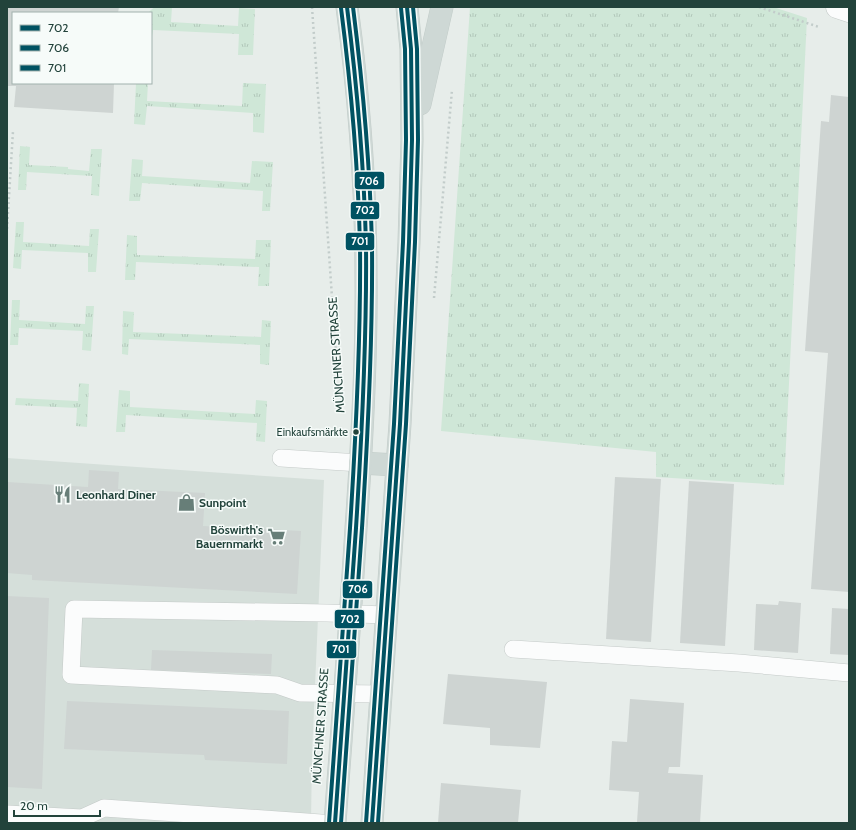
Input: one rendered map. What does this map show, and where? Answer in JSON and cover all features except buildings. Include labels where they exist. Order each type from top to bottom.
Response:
[{"type":"main road","name":"MÜNCHNER STRASSE","points":[[335,823],[363,428],[366,327],[365,215],[359,115],[346,7]]},
{"type":"main road","points":[[372,823],[397,465],[409,242],[412,140],[411,49],[407,7]]},
{"type":"main road","points":[[412,140],[442,7]]},
{"type":"main road","points":[[360,463],[397,465]]},
{"type":"street","points":[[837,7],[849,11]]},
{"type":"lane","points":[[281,458],[360,463]]},
{"type":"lane","points":[[381,694],[300,693],[277,685],[71,675],[74,609],[386,615]]},
{"type":"lane","points":[[513,649],[739,663],[849,673]]},
{"type":"lane","points":[[7,814],[82,820],[104,808],[224,820],[321,823]]},
{"type":"path","name":"MÜNCHNER STRASSE","points":[[312,7],[337,374]]},
{"type":"path","points":[[759,7],[819,27]]},
{"type":"path","points":[[7,229],[13,131]]},
{"type":"shaded area","points":[[7,458],[324,480],[312,755],[311,823],[7,823]]},
{"type":"green space","points":[[155,7],[172,7],[171,22],[238,26],[239,8],[255,9],[253,55],[238,55],[239,34],[153,30],[152,36],[152,12],[149,12]]},
{"type":"green space","points":[[470,7],[773,7],[807,18],[784,485],[656,477],[656,452],[441,431]]},
{"type":"green space","points":[[243,83],[266,84],[264,133],[253,132],[253,113],[147,106],[145,125],[134,124],[136,84],[148,84],[147,101],[242,106]]},
{"type":"green space","points":[[20,146],[30,147],[29,165],[68,167],[68,169],[89,171],[91,149],[102,149],[99,196],[91,195],[92,176],[27,172],[26,190],[18,190]]},
{"type":"green space","points":[[132,159],[143,160],[142,176],[250,183],[252,161],[273,162],[270,211],[262,211],[263,191],[142,183],[140,201],[129,201]]},
{"type":"green space","points":[[16,222],[24,222],[23,242],[89,246],[90,229],[99,229],[96,272],[88,272],[88,253],[22,250],[21,269],[13,268]]},
{"type":"green space","points":[[127,235],[137,236],[137,255],[255,259],[256,240],[271,240],[269,286],[258,286],[259,267],[136,262],[135,280],[125,280]]},
{"type":"green space","points":[[12,300],[20,300],[19,320],[85,324],[86,306],[94,306],[91,351],[82,350],[83,331],[19,328],[18,345],[10,345]]},
{"type":"green space","points":[[123,311],[134,312],[133,332],[261,337],[262,320],[271,321],[269,365],[260,364],[260,345],[129,339],[128,355],[122,354]]},
{"type":"green space","points":[[79,383],[89,384],[87,427],[76,426],[77,408],[15,405],[16,398],[78,401]]},
{"type":"green space","points":[[119,390],[130,391],[130,407],[255,414],[256,400],[267,401],[265,442],[256,441],[257,423],[126,415],[125,432],[116,432]]},
{"type":"transit line","name":"702","points":[[335,823],[356,528],[364,386],[366,316],[364,185],[357,96],[347,7]]},
{"type":"transit line","name":"706","points":[[341,823],[362,528],[370,386],[372,316],[370,185],[363,96],[353,7]]},
{"type":"transit line","name":"702","points":[[372,823],[400,424],[409,242],[412,140],[411,49],[407,7]]},
{"type":"transit line","name":"706","points":[[378,823],[406,424],[415,242],[418,140],[417,49],[413,7]]},
{"type":"transit line","name":"701","points":[[329,823],[352,493],[360,316],[358,186],[351,96],[341,8]]},
{"type":"transit line","name":"701","points":[[366,823],[394,424],[403,242],[406,140],[405,49],[401,8]]},
{"type":"place","name":"Einkaufsmärkte","points":[[356,432]]},
{"type":"place","name":"Leonhard Diner","points":[[63,494]]},
{"type":"place","name":"Sunpoint","points":[[186,502]]},
{"type":"place","name":"Böswirth's Bauernmarkt","points":[[276,536]]}]
